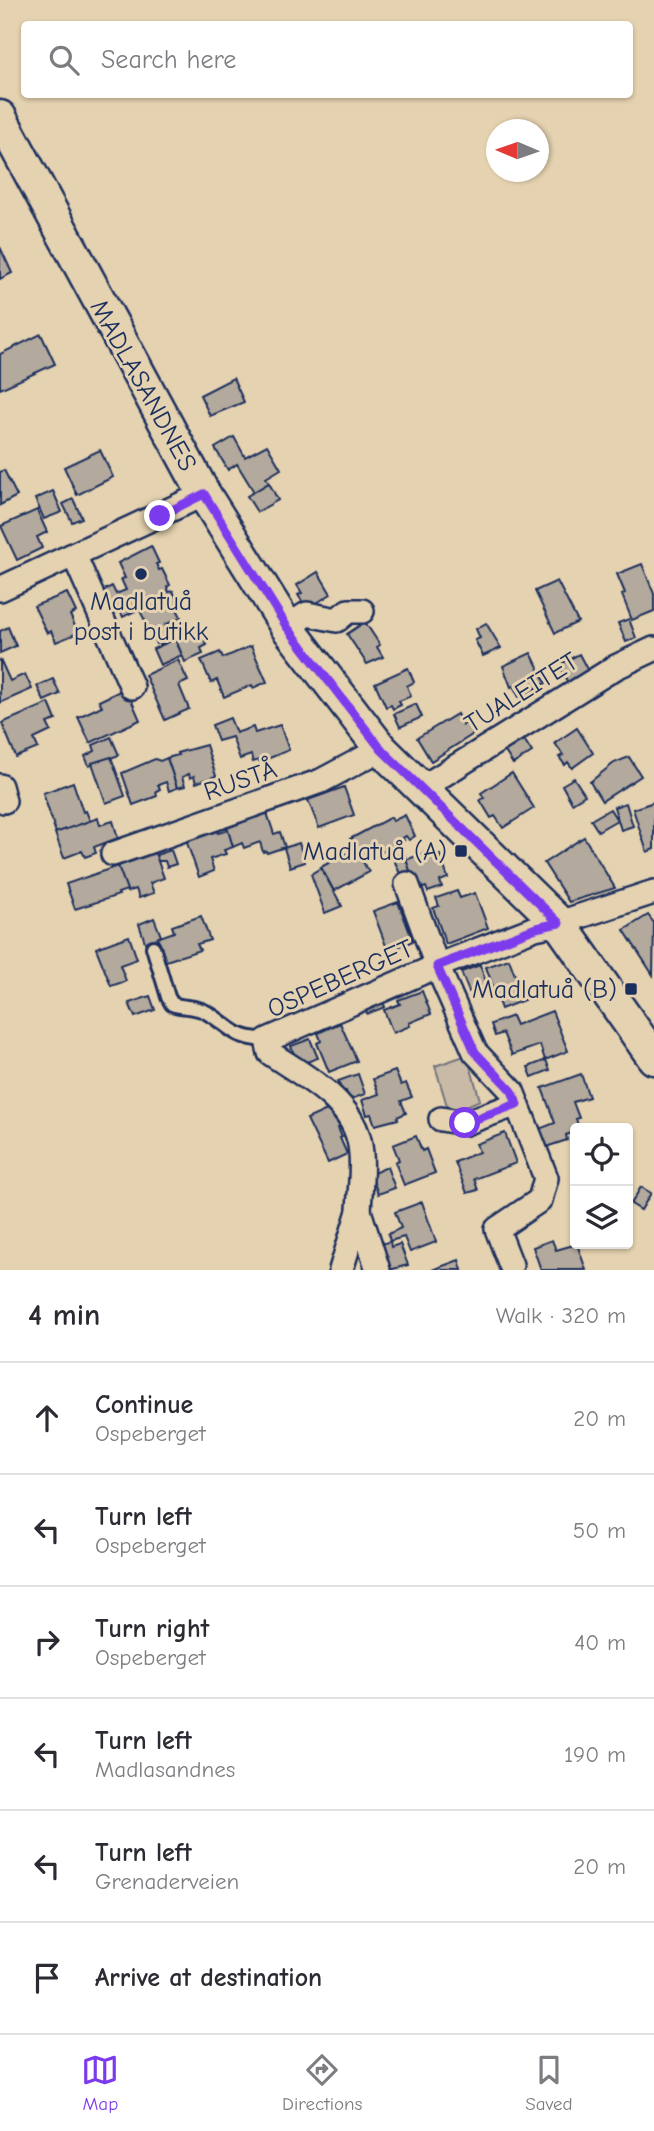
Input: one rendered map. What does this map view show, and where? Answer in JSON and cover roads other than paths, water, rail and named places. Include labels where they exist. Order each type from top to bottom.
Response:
[{"type":"street","name":"MADLASANDNES","points":[[0,117],[204,494],[287,627],[381,749],[559,923],[654,1058]]},
{"type":"street","points":[[0,589],[204,494]]},
{"type":"street","points":[[74,555],[132,687]]},
{"type":"street","points":[[287,627],[307,614],[337,620],[348,611],[362,611]]},
{"type":"street","name":"TUALEITET","points":[[420,789],[615,667],[654,649]]},
{"type":"street","name":"RUSTÅ","points":[[113,854],[321,781],[381,749]]},
{"type":"street","name":"OSPEBERGET","points":[[407,884],[437,966],[475,1052],[512,1091],[546,1178],[540,1200],[497,1229],[511,1265]]},
{"type":"street","name":"OSPEBERGET","points":[[341,1270],[359,1211],[359,1138],[339,1103],[270,1053],[267,1040],[437,966],[536,928],[654,892]]},
{"type":"street","points":[[441,1119],[465,1123],[517,1104]]},
{"type":"street","name":"OSPEBERGET","points":[[359,1211],[378,1270]]},
{"type":"lane","points":[[153,947],[172,1004],[205,1012],[246,1039],[267,1040]]},
{"type":"place","name":"Madlatuå post i butikk","points":[[141,574]]},
{"type":"place","name":"Madlatuå (A)","points":[[461,851]]},
{"type":"place","name":"Madlatuå (B)","points":[[631,989]]}]
